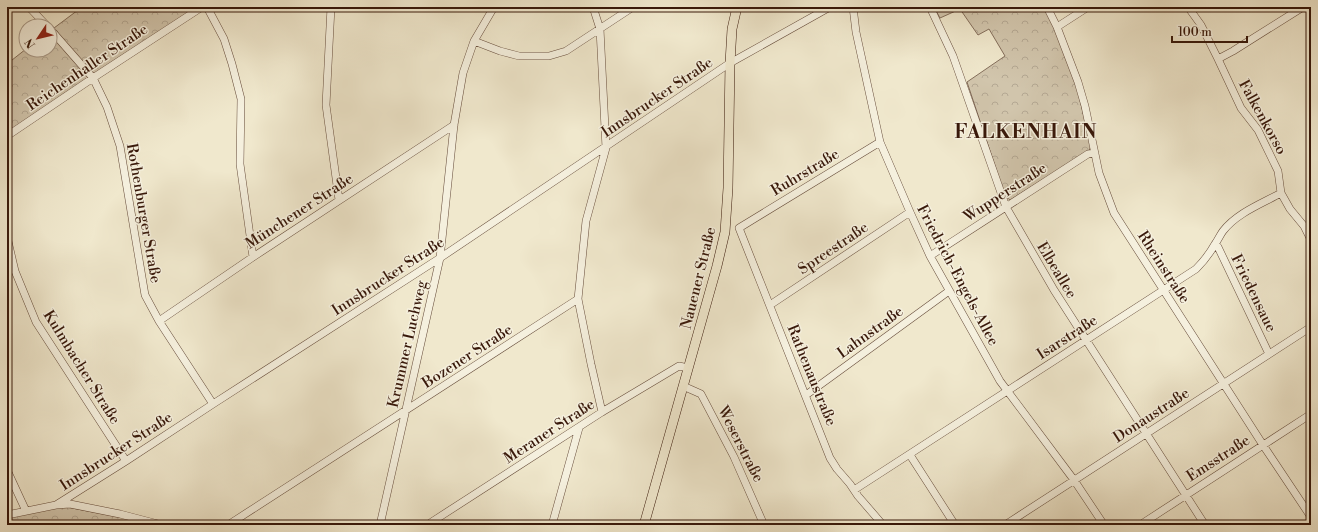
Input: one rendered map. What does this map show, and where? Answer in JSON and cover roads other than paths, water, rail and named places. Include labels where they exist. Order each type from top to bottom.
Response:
[{"type":"main road","name":"Nauener Straße","points":[[644,525],[717,266],[725,232],[728,188],[730,63],[732,29],[737,7]]},
{"type":"street","points":[[29,7],[39,18]]},
{"type":"street","name":"Reichenhaller Straße","points":[[7,136],[202,7]]},
{"type":"street","points":[[207,7],[224,39],[241,99],[240,164],[253,257]]},
{"type":"street","points":[[331,7],[326,105],[339,200]]},
{"type":"street","name":"Krummer Luchweg","points":[[380,525],[440,258],[454,125],[463,73],[474,41],[494,7]]},
{"type":"street","points":[[593,7],[600,29],[606,148],[586,221],[578,299],[602,412]]},
{"type":"street","points":[[474,41],[500,51],[520,56],[549,56],[566,51],[633,7]]},
{"type":"street","name":"Innsbrucker Straße","points":[[56,505],[440,258],[606,148],[730,63],[830,7]]},
{"type":"street","name":"Friedrich-Engels-Allee","points":[[853,7],[856,32],[880,142],[930,256],[1007,392],[1074,480],[1104,525]]},
{"type":"street","name":"Elbeallee","points":[[930,7],[953,56],[1006,207],[1048,280],[1205,525]]},
{"type":"street","name":"Rheinstraße","points":[[1047,7],[1058,27],[1078,82],[1085,106],[1099,173],[1114,213],[1311,517]]},
{"type":"street","points":[[1058,27],[1088,7]]},
{"type":"street","name":"Falkenkorso","points":[[1188,7],[1201,25],[1241,108],[1258,130],[1278,171],[1281,193],[1290,209],[1304,226],[1311,240]]},
{"type":"street","points":[[1218,59],[1302,7]]},
{"type":"street","name":"Rothenburger Straße","points":[[58,38],[94,78],[107,107],[120,146],[145,295],[159,321],[213,404]]},
{"type":"street","name":"Münchener Straße","points":[[159,321],[253,257],[454,125]]},
{"type":"street","name":"Ruhrstraße","points":[[743,225],[880,142]]},
{"type":"street","name":"Wupperstraße","points":[[930,256],[1088,154],[1095,152]]},
{"type":"street","name":"Isarstraße","points":[[854,490],[1196,269],[1204,261],[1215,245],[1222,231],[1239,215],[1281,193]]},
{"type":"street","name":"Spreestraße","points":[[770,305],[910,212]]},
{"type":"street","name":"Rathenaustraße","points":[[743,225],[739,228],[830,458],[837,469],[883,525]]},
{"type":"street","name":"Kulmbacher Straße","points":[[7,237],[15,271],[36,322],[126,461]]},
{"type":"street","name":"Friedensaue","points":[[1215,245],[1218,247],[1269,354]]},
{"type":"street","name":"Lahnstraße","points":[[806,395],[949,291]]},
{"type":"street","name":"Bozener Straße","points":[[228,525],[578,299]]},
{"type":"street","name":"Donaustraße","points":[[1005,525],[1311,327]]},
{"type":"street","name":"Meraner Straße","points":[[427,525],[602,412],[679,366],[688,368]]},
{"type":"street","name":"Weserstraße","points":[[683,386],[701,394],[734,457],[764,525]]},
{"type":"street","name":"Emsstraße","points":[[1140,525],[1311,414]]},
{"type":"street","points":[[552,525],[579,428]]},
{"type":"street","points":[[910,455],[956,525]]},
{"type":"street","points":[[7,470],[26,512]]},
{"type":"street","points":[[7,515],[56,505],[70,504],[120,514],[162,525]]},
{"type":"street","points":[[1307,525],[1311,522]]},
{"type":"district","name":"FALKENHAIN","points":[[1026,131]]}]
